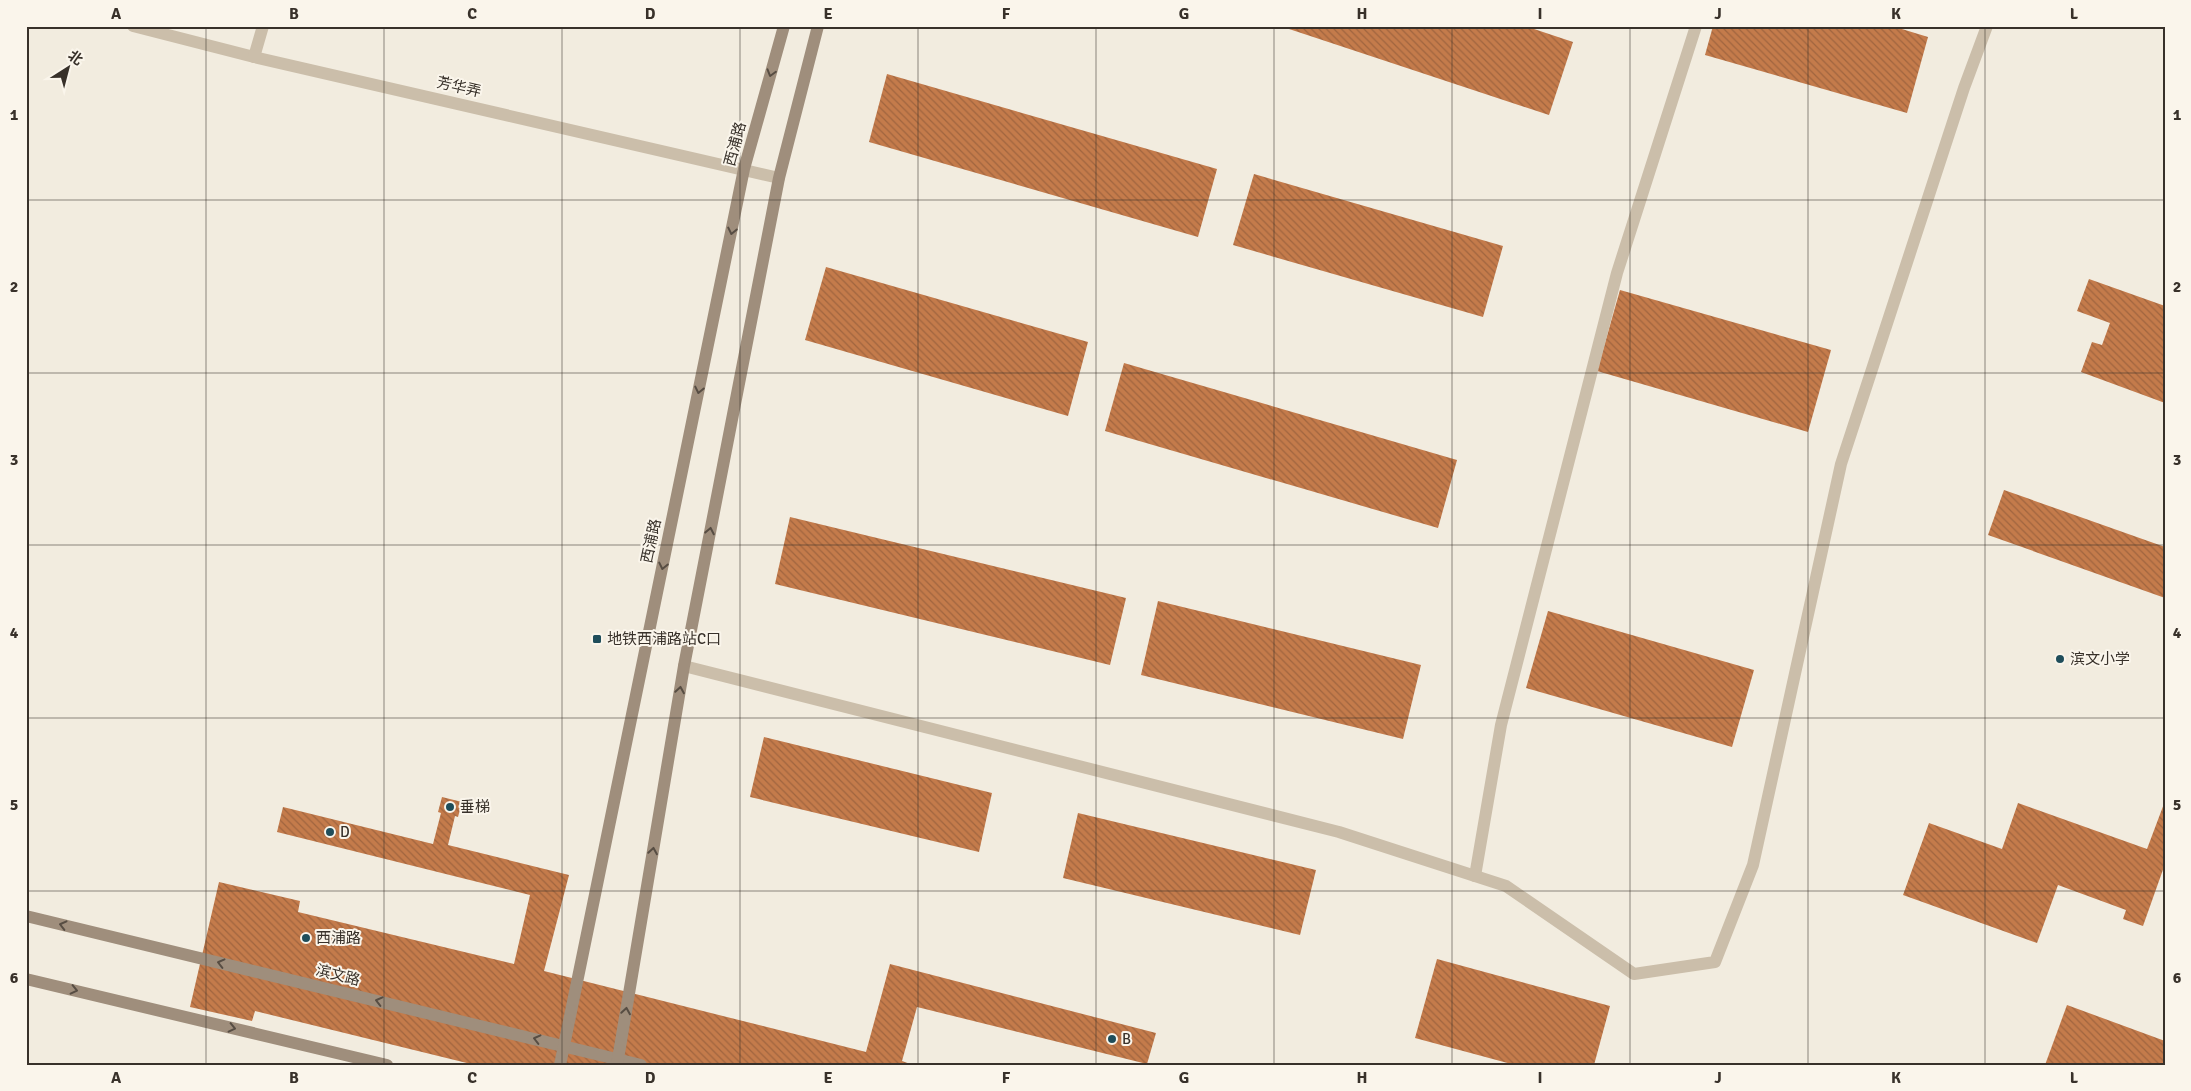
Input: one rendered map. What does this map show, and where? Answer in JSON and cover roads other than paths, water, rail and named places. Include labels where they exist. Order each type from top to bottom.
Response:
[{"type":"street","name":"芳华弄","points":[[133,26],[254,57],[780,178]]},
{"type":"street","points":[[254,57],[262,26]]},
{"type":"street","name":"西浦路","points":[[560,1065],[744,169],[784,26]]},
{"type":"street","points":[[618,1062],[684,666],[780,178],[818,26]]},
{"type":"street","points":[[1475,876],[1500,725],[1610,302],[1696,26]]},
{"type":"street","points":[[684,666],[1339,832],[1506,886],[1634,974],[1715,962],[1753,865],[1841,464],[1964,88],[1987,26]]},
{"type":"street","name":"滨文路","points":[[26,916],[563,1046],[618,1062],[641,1065]]},
{"type":"street","points":[[26,979],[388,1065]]},
{"type":"place","name":"地铁西浦路站C口","points":[[597,639]]},
{"type":"place","name":"滨文小学","points":[[2060,659]]},
{"type":"place","name":"垂梯","points":[[450,807]]},
{"type":"place","name":"D","points":[[330,832]]},
{"type":"place","name":"西浦路","points":[[306,938]]},
{"type":"place","name":"B","points":[[1112,1039]]}]
